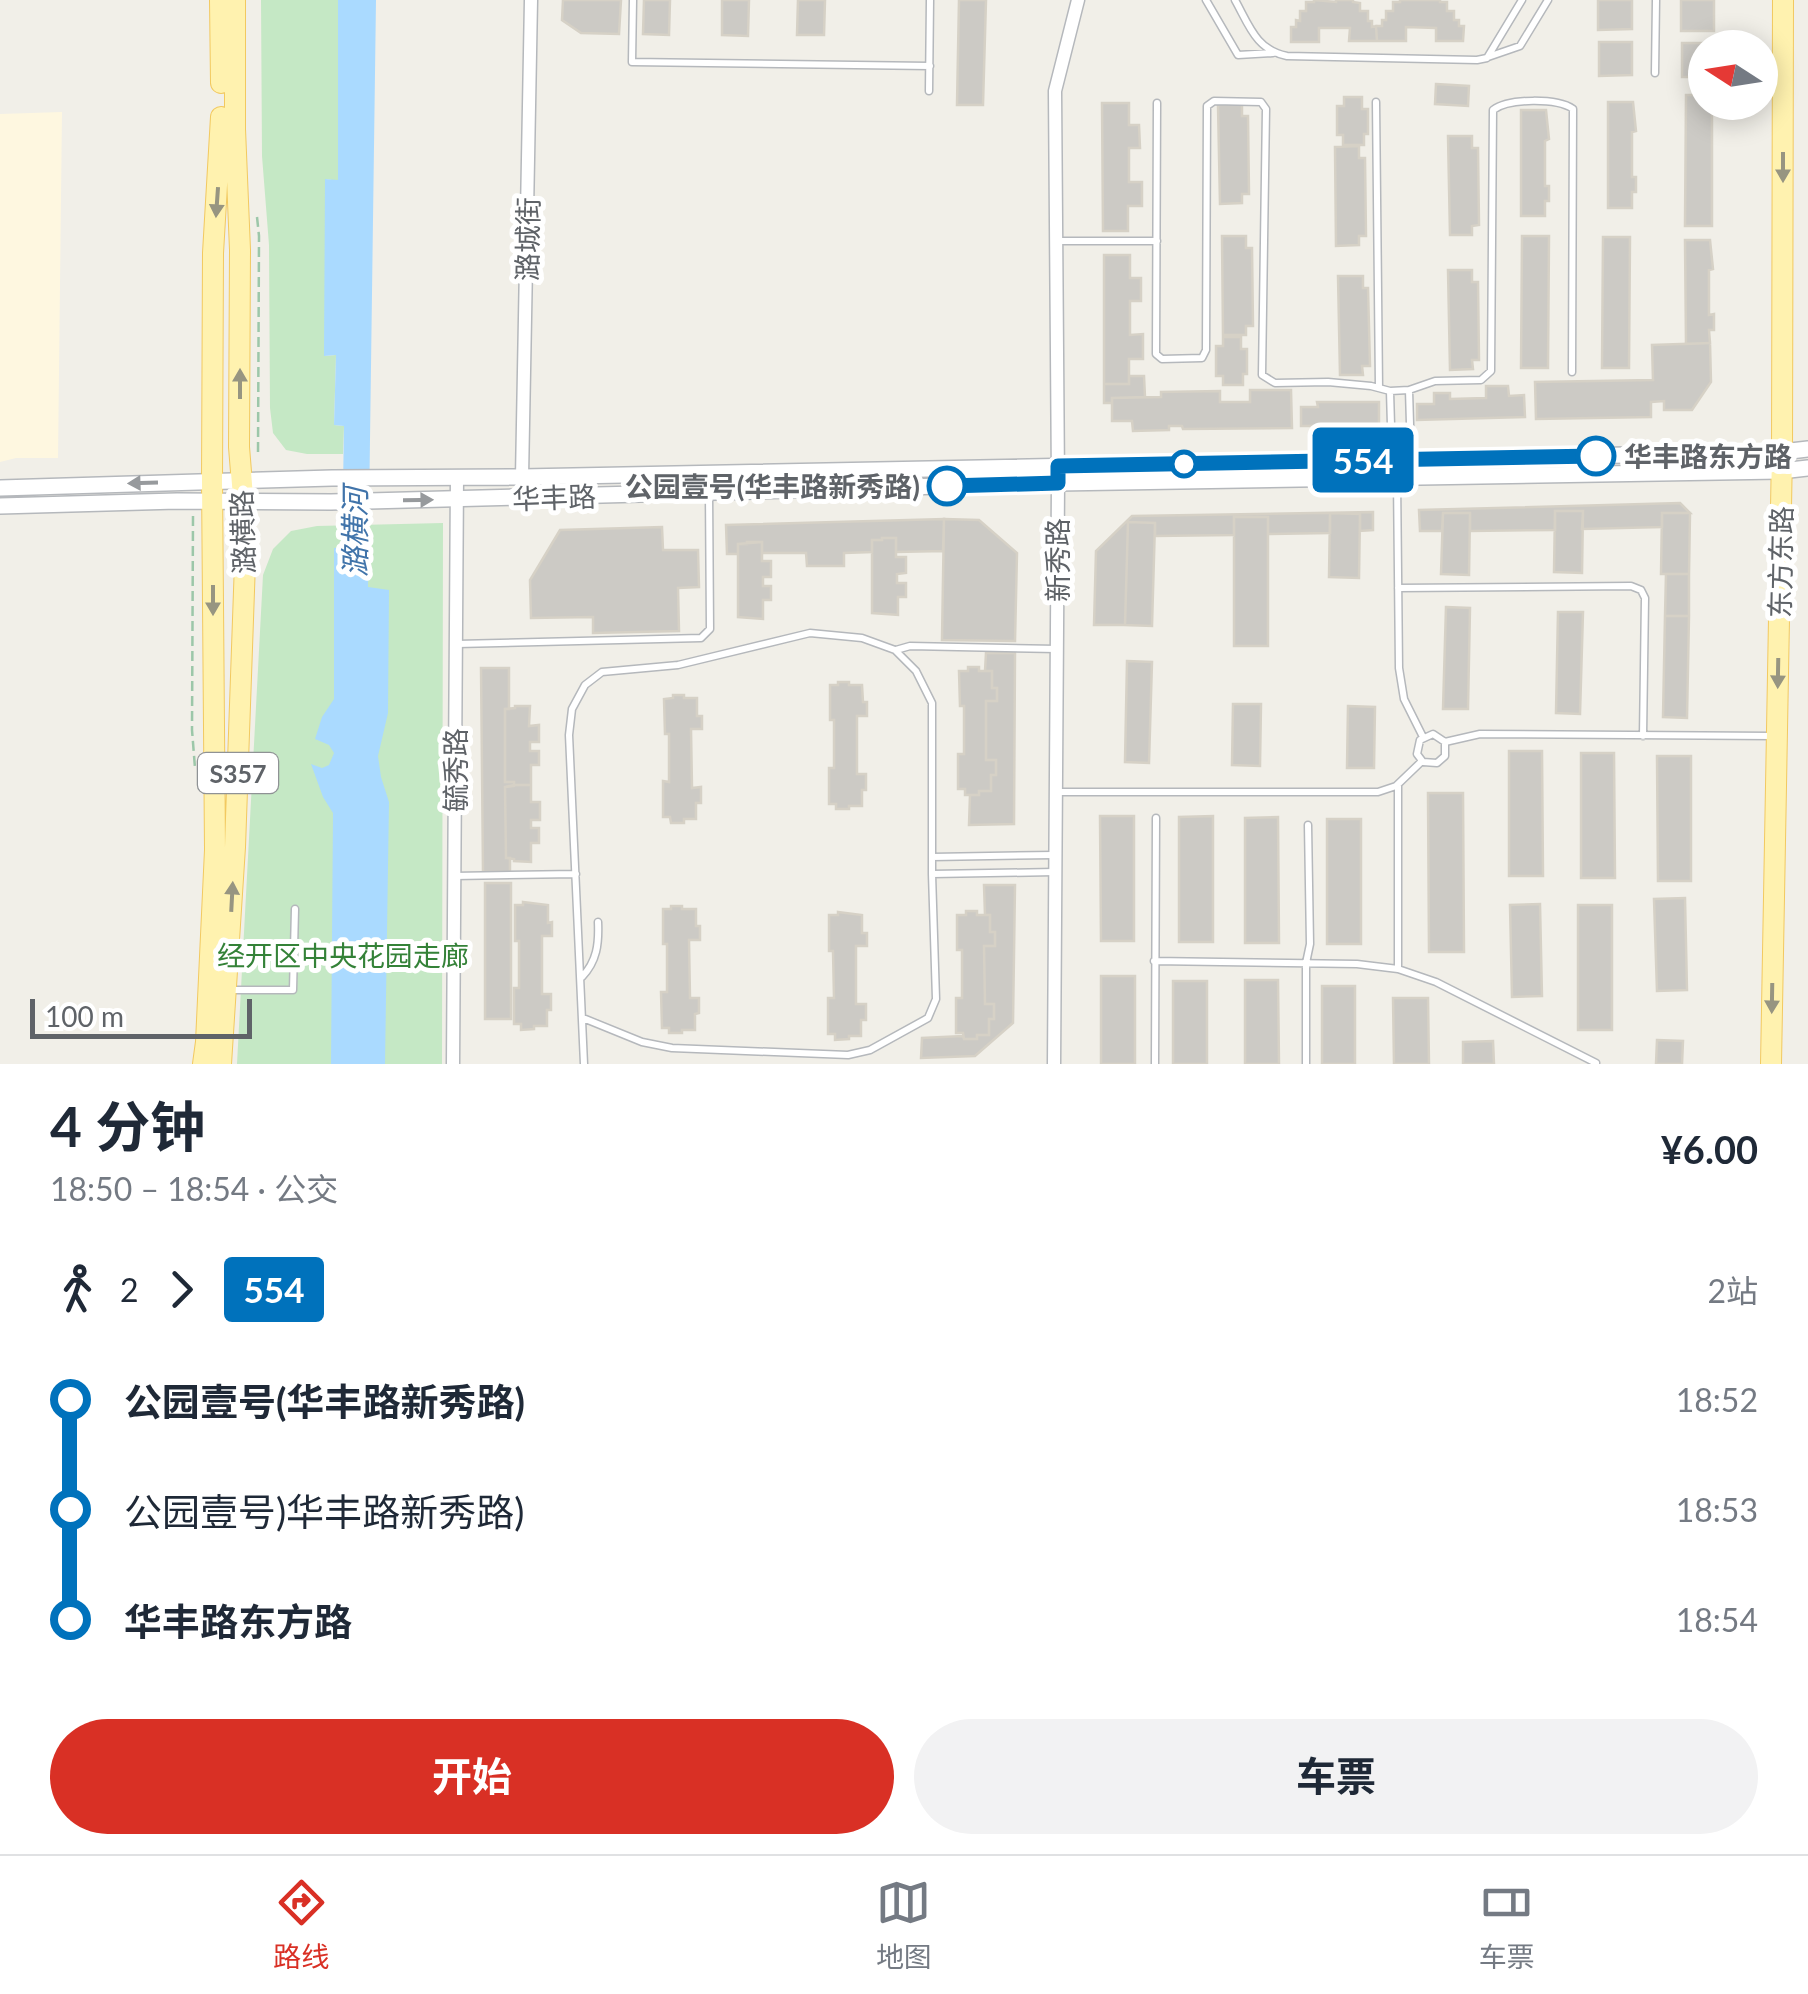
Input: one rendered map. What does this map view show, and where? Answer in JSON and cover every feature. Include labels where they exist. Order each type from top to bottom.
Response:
[{"type":"main road","name":"潞横路","points":[[203,1064],[214,850],[213,253],[222,134],[220,0]]},
{"type":"main road","name":"潞横路","points":[[221,1064],[235,846],[246,534],[240,481],[235,0]]},
{"type":"main road","name":"东方东路","points":[[1771,1064],[1782,461],[1783,0]]},
{"type":"street","name":"潞城街","points":[[522,477],[531,0]]},
{"type":"street","name":"新秀路","points":[[1054,1064],[1058,474],[1055,91],[1078,0]]},
{"type":"street","name":"华丰路","points":[[240,481],[1058,474],[1397,477],[1782,461],[1808,449]]},
{"type":"street","name":"华丰路","points":[[242,503],[709,492],[1411,459],[1782,461],[1808,468]]},
{"type":"street","name":"毓秀路","points":[[453,1064],[458,477]]},
{"type":"street","points":[[0,506],[177,501],[240,481]]},
{"type":"street","points":[[0,488],[212,492],[242,503]]},
{"type":"lane","points":[[633,0],[632,62],[930,66]]},
{"type":"lane","points":[[930,0],[930,91]]},
{"type":"lane","points":[[1206,0],[1238,55],[1477,60],[1520,46],[1548,0]]},
{"type":"lane","points":[[1234,0],[1261,45],[1272,53]]},
{"type":"lane","points":[[1487,58],[1522,0]]},
{"type":"lane","points":[[1655,73],[1656,0]]},
{"type":"lane","points":[[1157,103],[1156,354],[1162,359],[1202,358],[1206,350],[1208,106],[1214,100],[1261,102],[1266,108],[1262,375],[1274,384],[1328,382],[1390,391],[1409,390],[1434,381],[1480,380],[1491,371],[1493,110],[1503,102],[1563,102],[1573,109],[1572,372]]},
{"type":"lane","points":[[1376,102],[1379,388]]},
{"type":"lane","points":[[1056,241],[1157,242]]},
{"type":"lane","points":[[1409,390],[1411,459]]},
{"type":"lane","points":[[1390,391],[1392,460]]},
{"type":"lane","points":[[1397,477],[1400,668],[1404,699],[1423,736]]},
{"type":"lane","points":[[456,644],[701,638],[710,629],[709,492]]},
{"type":"lane","points":[[1398,588],[1631,586],[1641,590],[1645,598],[1643,736]]},
{"type":"lane","points":[[583,1018],[642,1042],[672,1048],[848,1055],[870,1050],[928,1018],[936,999],[932,702],[916,672],[895,650],[862,638],[810,633],[678,665],[602,672],[585,685],[572,709],[569,736],[584,1064]]},
{"type":"lane","points":[[895,650],[910,646],[1057,650]]},
{"type":"lane","points":[[1423,736],[1433,734],[1445,742],[1480,734],[1777,736]]},
{"type":"lane","points":[[1423,736],[1416,749],[1422,761],[1433,764],[1442,760],[1445,742]]},
{"type":"lane","points":[[1056,792],[1378,792],[1398,784],[1422,761]]},
{"type":"lane","points":[[1398,784],[1398,969]]},
{"type":"lane","points":[[1155,1064],[1156,818]]},
{"type":"lane","points":[[1306,1064],[1308,825]]},
{"type":"lane","points":[[932,858],[1055,856]]},
{"type":"lane","points":[[932,874],[1055,872]]},
{"type":"lane","points":[[454,876],[576,874]]},
{"type":"lane","points":[[227,990],[293,990],[295,909]]},
{"type":"lane","points":[[581,978],[597,953],[598,922]]},
{"type":"lane","points":[[1154,961],[1357,964],[1398,969],[1436,982],[1596,1063]]},
{"type":"shaded area","points":[[62,112],[58,458],[0,462],[0,114]]},
{"type":"green space","points":[[261,0],[338,0],[338,181],[326,179],[325,356],[336,355],[334,425],[344,426],[343,454],[286,450],[273,433],[269,245],[262,156]]},
{"type":"green space","name":"经开区中央花园走廊","points":[[443,523],[442,1064],[237,1064],[263,575],[273,549],[291,531],[317,526]]},
{"type":"water","name":"潞横河","points":[[338,0],[376,0],[368,587],[389,590],[388,713],[378,756],[389,802],[385,1064],[331,1064],[333,813],[311,764],[322,768],[329,765],[334,753],[329,745],[315,739],[322,717],[334,699],[334,548],[342,548],[344,426],[334,425],[336,355],[324,356],[325,179],[338,180]]},
{"type":"building","points":[[563,0],[621,0],[619,34],[581,33],[562,20]]},
{"type":"building","points":[[644,0],[670,0],[669,35],[643,34]]},
{"type":"building","points":[[722,0],[749,0],[748,36],[722,35]]},
{"type":"building","points":[[798,0],[825,0],[824,35],[797,35]]},
{"type":"building","points":[[959,0],[986,0],[983,105],[957,105]]},
{"type":"building","points":[[1598,0],[1632,0],[1632,29],[1598,30]]},
{"type":"building","points":[[1681,0],[1714,0],[1714,30],[1681,31]]},
{"type":"building","points":[[1306,2],[1360,3],[1360,11],[1368,11],[1368,21],[1376,26],[1377,41],[1349,41],[1350,28],[1319,28],[1319,42],[1291,42],[1291,27],[1296,27],[1296,20],[1300,21],[1300,11],[1306,11]]},
{"type":"building","points":[[1393,2],[1447,2],[1447,11],[1454,11],[1454,20],[1464,26],[1463,41],[1436,41],[1436,28],[1406,27],[1406,41],[1377,41],[1376,26],[1382,26],[1386,11],[1393,11]]},
{"type":"building","points":[[1599,42],[1632,42],[1632,75],[1599,76]]},
{"type":"building","points":[[1682,43],[1688,43],[1688,77],[1682,77]]},
{"type":"building","points":[[1436,84],[1469,86],[1468,106],[1435,104]]},
{"type":"building","points":[[1688,95],[1688,120],[1712,120],[1712,226],[1685,226]]},
{"type":"building","points":[[1344,97],[1362,97],[1362,109],[1368,109],[1364,145],[1343,145],[1343,135],[1337,135],[1337,106],[1344,106]]},
{"type":"building","points":[[1608,102],[1633,102],[1636,131],[1632,132],[1632,177],[1636,177],[1636,192],[1632,192],[1632,208],[1608,208]]},
{"type":"building","points":[[1102,103],[1129,103],[1129,125],[1139,125],[1140,148],[1129,148],[1129,182],[1142,182],[1142,206],[1128,206],[1128,231],[1103,231]]},
{"type":"building","points":[[1242,104],[1242,116],[1248,116],[1249,194],[1242,194],[1242,203],[1220,204],[1218,105]]},
{"type":"building","points":[[1521,110],[1546,110],[1549,139],[1545,141],[1545,186],[1549,186],[1549,201],[1545,201],[1545,216],[1521,216]]},
{"type":"building","points":[[1448,136],[1472,136],[1472,148],[1478,148],[1479,225],[1472,226],[1472,235],[1450,235]]},
{"type":"building","points":[[1359,146],[1359,158],[1365,158],[1366,236],[1359,236],[1359,245],[1336,246],[1335,147]]},
{"type":"building","points":[[1222,236],[1246,236],[1246,248],[1252,248],[1253,326],[1246,326],[1246,335],[1223,335]]},
{"type":"building","points":[[1522,236],[1549,236],[1548,368],[1521,368]]},
{"type":"building","points":[[1603,237],[1630,237],[1629,368],[1602,368]]},
{"type":"building","points":[[1685,240],[1710,240],[1713,269],[1709,270],[1709,315],[1714,314],[1714,330],[1709,330],[1710,343],[1686,344]]},
{"type":"building","points":[[1104,255],[1130,255],[1130,278],[1141,278],[1141,301],[1130,301],[1130,335],[1143,334],[1143,359],[1129,359],[1129,384],[1104,384]]},
{"type":"building","points":[[1448,270],[1472,270],[1472,282],[1478,282],[1479,360],[1472,360],[1473,369],[1450,370]]},
{"type":"building","points":[[1338,276],[1363,276],[1363,288],[1368,288],[1370,366],[1362,366],[1363,375],[1340,375]]},
{"type":"building","points":[[1223,337],[1241,337],[1241,349],[1247,349],[1243,385],[1223,385],[1223,376],[1216,376],[1216,346],[1223,346]]},
{"type":"building","points":[[1710,343],[1711,382],[1692,410],[1664,410],[1664,401],[1651,402],[1651,417],[1536,419],[1535,382],[1653,380],[1652,345]]},
{"type":"building","points":[[1129,376],[1144,376],[1145,397],[1112,398],[1112,403],[1104,403],[1104,384],[1129,384]]},
{"type":"building","points":[[1486,386],[1508,386],[1509,396],[1524,395],[1525,417],[1417,420],[1417,404],[1434,404],[1434,393],[1450,393],[1450,399],[1486,398]]},
{"type":"building","points":[[1250,390],[1291,390],[1292,428],[1169,426],[1169,430],[1133,431],[1132,421],[1112,421],[1112,398],[1220,391],[1220,402],[1250,402]]},
{"type":"building","points":[[1317,402],[1379,402],[1379,426],[1301,426],[1301,407],[1318,407]]},
{"type":"building","points":[[1680,503],[1690,513],[1662,513],[1662,527],[1582,529],[1583,511],[1555,511],[1555,530],[1470,531],[1470,513],[1443,513],[1442,531],[1420,531],[1419,510]]},
{"type":"building","points":[[1555,511],[1583,511],[1582,573],[1554,572]]},
{"type":"building","points":[[1373,512],[1373,530],[1360,531],[1360,514],[1330,513],[1330,533],[1268,534],[1268,517],[1234,517],[1234,535],[1155,536],[1155,523],[1128,522],[1125,625],[1094,625],[1096,551],[1132,516]]},
{"type":"building","points":[[1330,513],[1360,514],[1359,578],[1329,577]]},
{"type":"building","points":[[1443,513],[1470,513],[1469,575],[1441,574]]},
{"type":"building","points":[[1662,513],[1690,513],[1689,574],[1661,574]]},
{"type":"building","points":[[1234,517],[1268,517],[1268,646],[1234,646]]},
{"type":"building","points":[[944,519],[979,520],[1017,553],[1015,641],[942,640]]},
{"type":"building","points":[[944,519],[943,551],[896,552],[896,538],[882,538],[872,540],[872,552],[844,553],[844,566],[807,566],[806,553],[762,553],[762,542],[738,544],[738,554],[727,554],[726,525]]},
{"type":"building","points":[[1128,522],[1155,523],[1152,626],[1125,625]]},
{"type":"building","points":[[662,527],[663,550],[698,550],[699,587],[678,588],[679,631],[593,633],[593,617],[531,618],[530,580],[560,530]]},
{"type":"building","points":[[896,538],[896,557],[906,557],[906,573],[897,574],[897,583],[906,583],[906,597],[898,597],[898,615],[872,613],[872,540]]},
{"type":"building","points":[[762,542],[762,561],[771,561],[771,577],[763,577],[763,586],[771,586],[771,600],[763,600],[763,619],[738,617],[738,544]]},
{"type":"building","points":[[1666,574],[1689,574],[1689,616],[1665,616]]},
{"type":"building","points":[[1446,607],[1470,608],[1468,709],[1443,709]]},
{"type":"building","points":[[1558,612],[1583,612],[1580,714],[1556,713]]},
{"type":"building","points":[[1665,616],[1689,616],[1687,718],[1663,717]]},
{"type":"building","points":[[986,653],[1015,653],[1014,824],[969,825],[970,795],[991,791],[991,775],[996,775],[996,760],[986,760],[986,701],[997,701],[997,688],[992,688],[992,671],[985,671]]},
{"type":"building","points":[[1127,661],[1152,662],[1149,763],[1125,762]]},
{"type":"building","points":[[968,667],[992,671],[992,688],[997,688],[997,701],[986,701],[986,760],[996,760],[996,775],[991,775],[991,791],[979,791],[979,795],[965,795],[965,789],[958,789],[958,754],[964,754],[959,671],[968,671]]},
{"type":"building","points":[[481,668],[509,668],[505,782],[514,782],[514,786],[505,787],[506,858],[510,858],[510,872],[483,872]]},
{"type":"building","points":[[830,685],[862,685],[863,702],[867,702],[867,716],[857,716],[857,774],[866,774],[866,790],[862,790],[862,806],[849,809],[836,809],[836,804],[829,804],[829,768],[834,768]]},
{"type":"building","points":[[673,695],[697,698],[697,716],[702,716],[702,729],[691,729],[692,788],[701,787],[701,803],[696,803],[696,819],[684,819],[684,823],[671,823],[670,817],[663,817],[663,781],[669,782],[664,699]]},
{"type":"building","points":[[1233,704],[1261,704],[1260,766],[1232,765]]},
{"type":"building","points":[[530,706],[529,726],[539,725],[539,742],[530,742],[530,751],[539,751],[539,765],[531,765],[531,785],[505,782],[505,709]]},
{"type":"building","points":[[1348,706],[1375,707],[1374,768],[1347,768]]},
{"type":"building","points":[[1509,751],[1542,751],[1543,876],[1509,876]]},
{"type":"building","points":[[1581,753],[1614,753],[1615,878],[1581,878]]},
{"type":"building","points":[[1657,756],[1691,756],[1691,881],[1658,881]]},
{"type":"building","points":[[531,785],[531,802],[540,802],[540,820],[531,820],[531,828],[539,828],[539,843],[531,843],[531,862],[506,858],[505,787]]},
{"type":"building","points":[[1428,793],[1463,793],[1464,952],[1429,952]]},
{"type":"building","points":[[1100,816],[1134,816],[1134,941],[1101,941]]},
{"type":"building","points":[[1213,816],[1213,942],[1179,942],[1179,817]]},
{"type":"building","points":[[1278,817],[1279,943],[1245,943],[1245,818]]},
{"type":"building","points":[[1327,819],[1361,819],[1361,944],[1327,944]]},
{"type":"building","points":[[485,883],[511,883],[511,1019],[485,1019]]},
{"type":"building","points":[[984,885],[1015,885],[1013,1023],[975,1056],[921,1058],[922,1038],[977,1039],[977,1035],[989,1035],[994,1004],[985,1004],[984,946],[995,946],[995,932],[990,932],[990,915],[985,915]]},
{"type":"building","points":[[1685,898],[1687,990],[1657,991],[1654,899]]},
{"type":"building","points":[[1540,904],[1542,996],[1512,997],[1510,905]]},
{"type":"building","points":[[515,905],[548,905],[552,936],[542,936],[542,994],[551,994],[551,1010],[547,1010],[547,1026],[521,1030],[521,1024],[514,1024],[514,988],[519,988]]},
{"type":"building","points":[[1578,905],[1612,905],[1612,1030],[1578,1030]]},
{"type":"building","points":[[663,909],[696,909],[696,926],[700,926],[700,940],[689,940],[690,998],[699,998],[699,1013],[695,1014],[695,1030],[682,1033],[669,1033],[669,1028],[662,1028],[661,992],[667,992]]},
{"type":"building","points":[[966,911],[990,915],[990,932],[995,932],[995,946],[984,946],[985,1004],[994,1004],[994,1019],[989,1019],[989,1035],[977,1035],[977,1039],[964,1039],[963,1033],[956,1033],[956,998],[962,998],[957,915],[966,915]]},
{"type":"building","points":[[829,915],[862,915],[862,933],[867,933],[867,946],[856,946],[856,1004],[866,1004],[866,1020],[861,1020],[861,1036],[835,1040],[835,1034],[828,1034],[828,998],[834,998]]},
{"type":"building","points":[[1101,976],[1135,976],[1135,1064],[1101,1064]]},
{"type":"building","points":[[1245,980],[1278,980],[1279,1064],[1245,1064]]},
{"type":"building","points":[[1173,981],[1207,981],[1207,1064],[1173,1064]]},
{"type":"building","points":[[1322,986],[1355,986],[1355,1064],[1322,1064]]},
{"type":"building","points":[[1393,998],[1428,998],[1429,1064],[1394,1064]]},
{"type":"building","points":[[1657,1040],[1683,1041],[1682,1064],[1656,1064]]},
{"type":"building","points":[[1493,1041],[1494,1064],[1463,1064],[1463,1042]]},
{"type":"bus line","name":"554","points":[[947,486],[1058,483],[1058,466],[1596,456]]},
{"type":"place","name":"华丰路东方路","points":[[1596,456]]},
{"type":"place","name":"公园壹号(华丰路新秀路)","points":[[947,486]]}]
